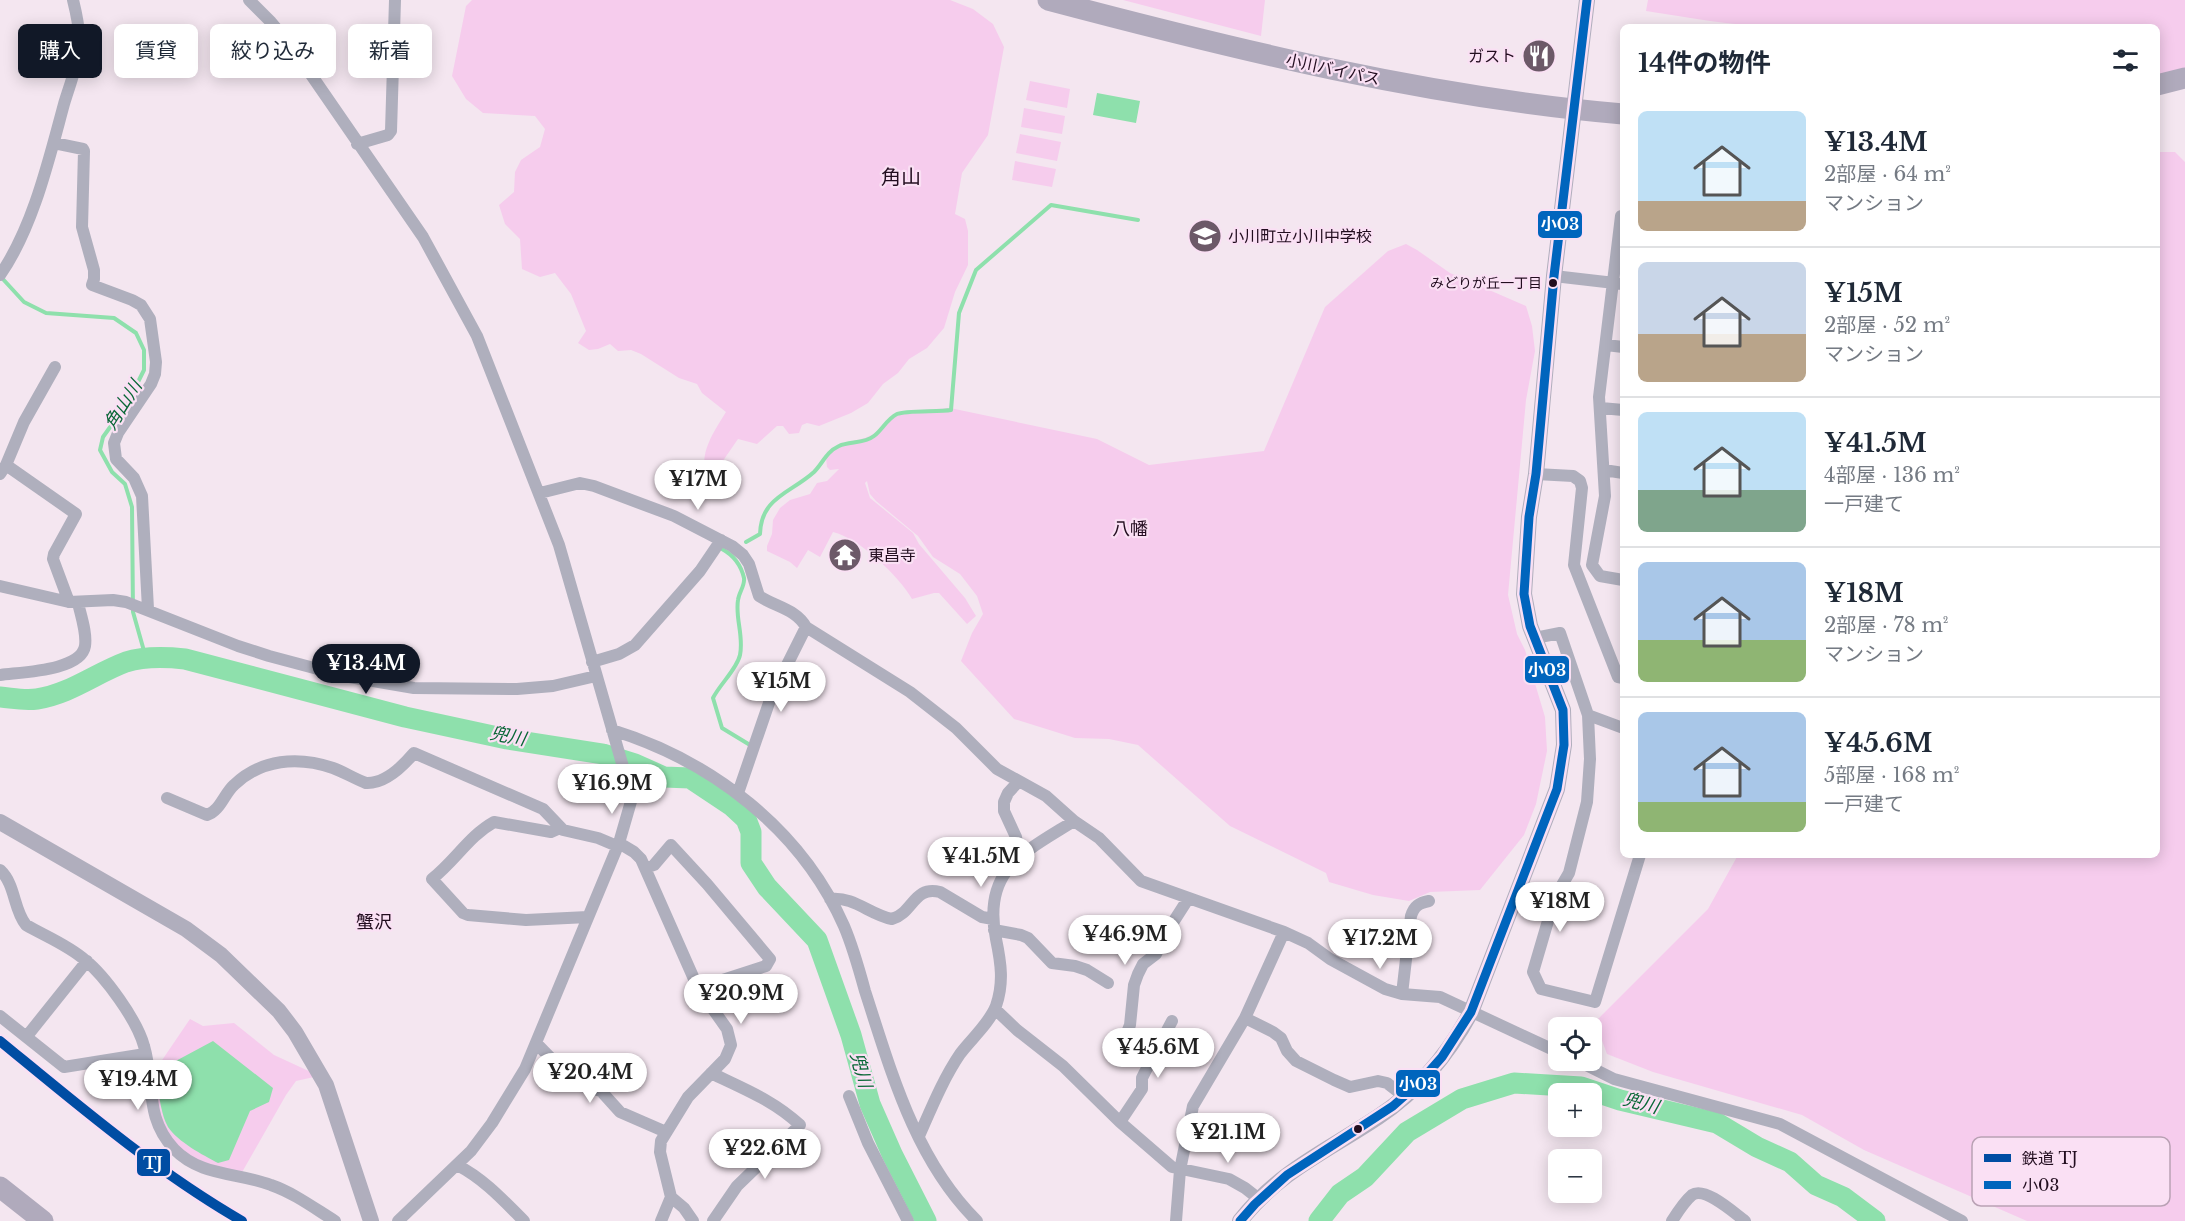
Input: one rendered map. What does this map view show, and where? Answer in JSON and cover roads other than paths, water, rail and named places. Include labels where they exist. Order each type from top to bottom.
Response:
[{"type":"highway","name":"小川バイパス","points":[[1048,0],[1204,42],[1315,65],[1500,100],[1620,114]]},
{"type":"highway","points":[[2160,84],[2185,78]]},
{"type":"highway","points":[[0,1187],[43,1221]]},
{"type":"street","points":[[2,272],[18,248],[26,226],[54,143],[74,69],[79,40],[73,0]]},
{"type":"street","points":[[249,0],[292,47],[423,237],[468,318],[540,493],[566,566],[630,789],[631,806],[618,845],[525,1069],[484,1134],[458,1165],[398,1221]]},
{"type":"street","points":[[357,144],[388,135],[391,131],[396,0]]},
{"type":"street","points":[[1239,1221],[1277,1181],[1378,1117],[1405,1097],[1440,1062],[1471,1012],[1557,789],[1564,745],[1563,710],[1530,626],[1524,594],[1529,517],[1536,474],[1554,276],[1587,0]]},
{"type":"street","points":[[54,143],[84,151],[82,227],[94,270],[92,285],[132,300],[141,306],[150,319],[156,362],[155,374],[114,443],[116,459],[134,478],[142,496],[148,609]]},
{"type":"street","points":[[1620,238],[1618,283],[1599,397],[1604,470],[1603,511],[1592,565],[1600,576],[1620,579]]},
{"type":"street","points":[[1554,276],[1618,283]]},
{"type":"street","points":[[1606,345],[1620,347]]},
{"type":"street","points":[[0,675],[71,663],[81,656],[85,647],[85,640],[73,603],[53,559],[76,514],[3,470],[24,422],[55,367]]},
{"type":"street","points":[[1601,408],[1620,410]]},
{"type":"street","points":[[1604,470],[1620,473]]},
{"type":"street","points":[[1536,474],[1573,476],[1580,481],[1582,488],[1574,565],[1620,677]]},
{"type":"street","points":[[540,493],[580,483],[594,486],[674,516],[721,540],[743,555],[749,564],[759,596],[793,612],[801,618],[806,627],[910,692],[956,728],[997,769],[1046,796],[1074,821],[1099,838],[1141,881],[1284,932],[1308,943],[1330,959],[1385,989],[1402,994],[1440,997],[1548,1047]]},
{"type":"street","points":[[592,662],[619,654],[635,645],[700,571],[721,540]]},
{"type":"street","points":[[0,586],[73,603],[113,600],[126,602],[269,656],[344,676],[414,688],[518,690],[553,686],[596,676]]},
{"type":"street","points":[[738,793],[771,697],[806,627]]},
{"type":"street","points":[[1535,638],[1560,633],[1588,714],[1590,759],[1587,802],[1569,873],[1555,897],[1533,972],[1541,988],[1595,1002],[1639,858]]},
{"type":"street","points":[[1588,714],[1620,727]]},
{"type":"street","points":[[612,730],[667,750],[738,793],[783,833],[804,858],[830,899],[853,950],[892,1073],[907,1112],[945,1183],[960,1205],[977,1221]]},
{"type":"street","points":[[167,798],[207,815],[217,808],[231,787],[261,766],[296,761],[316,763],[372,784],[398,769],[414,753],[543,809],[560,828],[598,838],[634,852],[646,868],[698,988],[727,1029],[731,1045],[725,1059],[688,1097],[661,1141],[660,1152],[671,1197],[684,1208],[693,1221]]},
{"type":"street","points":[[1018,782],[1004,802],[1020,857]]},
{"type":"street","points":[[920,1136],[954,1066],[995,1010],[1001,989],[1002,969],[994,925],[997,886],[1004,872],[1020,857],[1074,821]]},
{"type":"street","points":[[0,822],[186,929],[221,955],[279,1011],[296,1032],[326,1085],[371,1221]]},
{"type":"street","points":[[560,828],[552,832],[494,822],[475,834],[451,864],[432,879],[468,915],[526,920],[588,917]]},
{"type":"street","points":[[646,868],[654,865],[671,845],[770,959],[766,966],[698,988]]},
{"type":"street","points":[[0,870],[9,882],[21,919],[26,925],[87,961],[134,1021],[145,1047],[154,1115],[161,1133],[184,1159],[212,1172],[270,1184],[291,1194],[334,1221]]},
{"type":"street","points":[[830,899],[848,900],[892,919],[904,912],[922,893],[933,890],[940,892],[994,925],[1028,938],[1052,963],[1087,970],[1108,983]]},
{"type":"street","points":[[1116,1059],[1130,1025],[1134,985],[1138,974],[1143,964],[1156,954],[1188,898]]},
{"type":"street","points":[[1402,994],[1411,916],[1414,908],[1420,903],[1429,901]]},
{"type":"street","points":[[1176,1221],[1180,1170],[1193,1106],[1245,1018],[1284,932]]},
{"type":"street","points":[[27,1036],[87,961]]},
{"type":"street","points":[[995,1010],[1063,1066],[1120,1122],[1172,1167],[1229,1179],[1259,1199]]},
{"type":"street","points":[[0,1016],[64,1066],[145,1054]]},
{"type":"street","points":[[1245,1018],[1281,1038],[1287,1051],[1296,1061],[1334,1080],[1350,1087],[1378,1081],[1387,1083],[1405,1097]]},
{"type":"street","points":[[1120,1122],[1142,1089],[1142,1078],[1172,1021]]},
{"type":"street","points":[[536,1043],[569,1077],[581,1085],[601,1091],[620,1112],[666,1132]]},
{"type":"street","points":[[1599,1071],[1614,1078],[1779,1124],[1962,1221]]},
{"type":"street","points":[[711,1073],[767,1099],[782,1108],[800,1125],[737,1186],[713,1221]]},
{"type":"street","points":[[849,1096],[868,1143],[908,1221]]},
{"type":"street","points":[[458,1165],[481,1179],[524,1221]]},
{"type":"street","points":[[1672,1221],[1698,1192],[1710,1196],[1745,1221]]},
{"type":"street","points":[[661,1221],[671,1197]]},
{"type":"waterway","points":[[746,542],[760,534],[762,522],[771,504],[814,472],[835,448],[843,444],[870,439],[897,414],[951,410],[959,313],[976,270],[1051,205],[1138,220]]},
{"type":"waterway","name":"角山川","points":[[1,277],[24,302],[46,313],[114,318],[136,333],[144,350],[144,370],[128,402],[103,437],[100,450],[112,472],[125,484],[132,507],[133,612],[146,658]]},
{"type":"waterway","points":[[722,549],[736,561],[744,578],[737,607],[741,648],[736,666],[713,698],[722,728],[750,745]]},
{"type":"waterway","name":"兜川","points":[[0,697],[37,699],[61,693],[126,662],[156,658],[185,659],[405,717],[507,739],[603,754],[635,764],[664,777],[690,778],[732,806],[746,819],[751,832],[751,863],[767,887],[817,940],[851,1035],[870,1104],[926,1221]]},
{"type":"waterway","name":"兜川","points":[[1319,1221],[1340,1194],[1365,1177],[1407,1132],[1462,1099],[1514,1083],[1581,1087],[1620,1100],[1717,1123],[1757,1147],[1790,1162],[1816,1185],[1843,1197],[1875,1221]]},
{"type":"rail line","name":"TJ","points":[[0,1041],[147,1159],[242,1221]]},
{"type":"place","name":"ガスト","points":[[1539,56]]},
{"type":"place","name":"小川町立小川中学校","points":[[1205,236]]},
{"type":"place","name":"みどりが丘一丁目","points":[[1553,283]]},
{"type":"place","name":"東昌寺","points":[[845,555]]},
{"type":"district","name":"角山","points":[[901,177]]},
{"type":"district","name":"八幡","points":[[1130,529]]},
{"type":"district","name":"蟹沢","points":[[374,922]]}]
